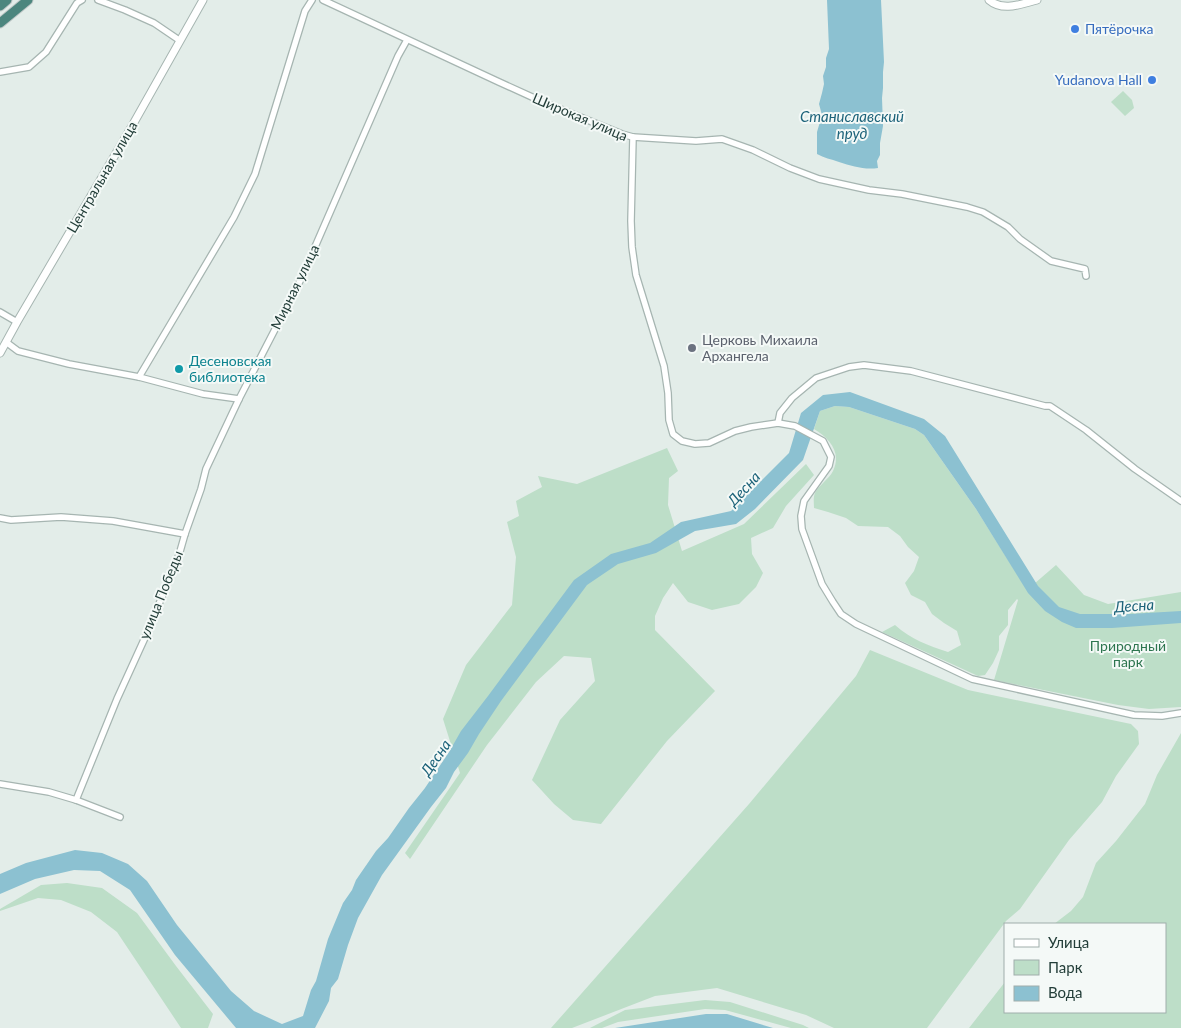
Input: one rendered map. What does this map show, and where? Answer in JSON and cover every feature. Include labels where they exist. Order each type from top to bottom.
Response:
[{"type":"highway","points":[[0,6],[7,0]]},
{"type":"highway","points":[[0,23],[28,0]]},
{"type":"street","points":[[0,72],[29,67],[46,52],[77,3],[82,0]]},
{"type":"street","points":[[98,0],[154,23],[180,40]]},
{"type":"street","name":"Центральная улица","points":[[0,353],[203,0]]},
{"type":"street","points":[[139,377],[234,217],[255,174],[305,11],[312,0]]},
{"type":"street","name":"Широкая улица","points":[[324,0],[543,102],[633,137],[632,247],[636,276],[664,366],[669,420],[673,434],[682,441],[696,444],[709,443],[751,427],[778,423]]},
{"type":"street","points":[[990,0],[1002,7],[1037,0]]},
{"type":"street","name":"Мирная улица","points":[[185,534],[206,469],[239,399],[301,279],[398,56],[407,40]]},
{"type":"street","points":[[633,137],[696,141],[722,138],[819,179],[983,212],[1008,227],[1020,239],[1051,262],[1085,269],[1086,276]]},
{"type":"street","points":[[0,312],[17,322]]},
{"type":"street","points":[[6,342],[18,351],[69,364],[139,377],[203,394],[239,399]]},
{"type":"street","points":[[1181,501],[1135,469],[1086,430],[1050,406],[911,371],[864,365],[849,367],[816,378],[792,398],[780,413],[778,423],[794,426],[823,441],[830,457],[829,466],[804,501],[801,516],[802,529],[822,584],[841,614],[856,624],[972,679],[1134,715],[1162,716],[1181,713]]},
{"type":"street","name":"улица Победы","points":[[0,518],[11,520],[61,518],[112,521],[185,534],[179,556],[76,800]]},
{"type":"street","points":[[0,784],[49,792],[120,817]]},
{"type":"green space","points":[[1123,91],[1132,100],[1134,108],[1125,116],[1111,102]]},
{"type":"green space","name":"Природный парк","points":[[835,406],[849,407],[915,429],[924,435],[976,509],[1027,590],[1056,565],[1084,595],[1108,604],[1181,592],[1181,707],[1149,709],[1118,705],[994,680],[1017,599],[1008,610],[1008,625],[999,636],[999,650],[985,675],[978,676],[882,632],[895,625],[920,642],[948,652],[961,645],[957,631],[932,614],[925,602],[911,595],[905,583],[914,571],[919,557],[900,536],[888,527],[858,526],[846,518],[814,508],[815,493],[833,471],[836,458],[829,441],[814,429],[820,411]]},
{"type":"green space","points":[[667,448],[678,471],[669,478],[668,505],[682,551],[744,524],[806,464],[814,475],[786,506],[773,528],[751,538],[752,554],[763,573],[756,587],[739,604],[712,610],[688,602],[673,583],[663,598],[655,616],[655,630],[715,691],[667,741],[601,824],[573,820],[554,804],[532,780],[560,720],[595,681],[591,658],[564,656],[536,682],[487,745],[410,859],[405,853],[460,773],[443,719],[466,665],[512,605],[516,557],[507,522],[519,516],[516,501],[542,487],[538,476],[577,484]]},
{"type":"green space","points":[[870,650],[968,690],[1131,724],[1138,731],[1139,744],[1116,776],[1102,802],[1069,840],[1020,909],[1004,923],[927,1028],[834,1028],[806,1015],[717,988],[655,996],[572,1028],[551,1028],[749,804],[856,676]]},
{"type":"green space","points":[[1181,733],[1181,1028],[969,1028],[1004,983],[1004,1013],[1166,1013],[1166,923],[1055,923],[1071,911],[1083,897],[1096,863],[1145,804],[1157,775]]},
{"type":"green space","points":[[67,883],[102,888],[137,913],[213,1014],[208,1028],[181,1028],[117,932],[91,912],[61,900],[38,898],[0,911],[0,909],[41,885]]},
{"type":"green space","points":[[705,1000],[730,1002],[809,1028],[791,1028],[725,1010],[705,1009],[618,1022],[602,1028],[590,1028],[625,1010]]},
{"type":"water","name":"Станиславский пруд","points":[[827,0],[881,0],[884,62],[883,126],[880,155],[877,161],[878,168],[853,166],[817,154],[817,132],[822,115],[819,104],[829,49]]},
{"type":"water","points":[[850,392],[924,419],[945,436],[1038,586],[1059,607],[1080,614],[1181,611],[1181,623],[1112,628],[1076,628],[1062,622],[1045,611],[1028,593],[976,509],[924,435],[915,429],[849,407],[835,406],[820,411],[803,460],[755,509],[736,524],[695,531],[656,553],[618,564],[587,585],[501,701],[454,772],[446,788],[382,875],[358,918],[338,979],[331,988],[329,1001],[315,1028],[236,1028],[175,955],[130,890],[100,871],[74,870],[35,879],[0,894],[0,874],[26,863],[75,850],[102,853],[128,864],[147,881],[177,925],[231,991],[254,1011],[282,1024],[303,1016],[311,990],[316,981],[328,939],[343,903],[356,880],[425,788],[461,731],[574,580],[611,554],[650,543],[681,522],[731,511],[789,453],[801,413],[823,395]]},
{"type":"water","points":[[706,1014],[727,1014],[773,1028],[615,1028]]},
{"type":"place","name":"Пятёрочка","points":[[1075,29]]},
{"type":"place","name":"Yudanova Hall","points":[[1152,80]]},
{"type":"place","name":"Церковь Михаила Архангела","points":[[692,348]]},
{"type":"place","name":"Десеновская библиотека","points":[[179,369]]},
{"type":"water label","name":"Десна","points":[[744,489]]},
{"type":"water label","name":"Десна","points":[[1134,606]]},
{"type":"water label","name":"Десна","points":[[436,758]]}]
